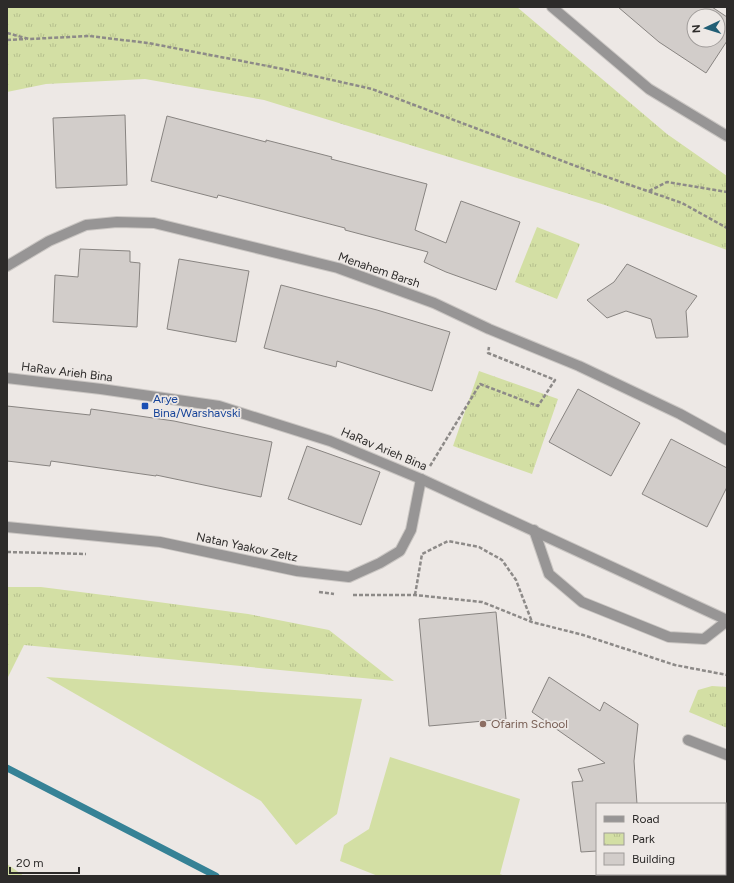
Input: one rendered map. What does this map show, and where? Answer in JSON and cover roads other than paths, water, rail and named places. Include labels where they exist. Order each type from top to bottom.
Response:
[{"type":"street","points":[[552,7],[649,89],[727,136]]},
{"type":"street","name":"Menahem Barsh","points":[[7,266],[13,261],[49,241],[86,226],[117,222],[154,223],[338,268],[434,303],[489,329],[579,366],[680,414],[727,440]]},
{"type":"street","name":"HaRav Arieh Bina","points":[[7,378],[101,389],[219,406],[330,441],[421,479],[727,620]]},
{"type":"street","name":"Natan Yaakov Zeltz","points":[[7,527],[160,542],[297,571],[349,577],[380,563],[400,551],[412,530],[421,479]]},
{"type":"street","points":[[534,530],[549,574],[582,602],[669,637],[704,639],[727,620]]},
{"type":"street","points":[[688,740],[727,756]]},
{"type":"waterway","points":[[7,768],[216,876]]},
{"type":"place","name":"Arye Bina/Warshavski","points":[[145,406]]},
{"type":"place","name":"Ofarim School","points":[[483,724]]}]
